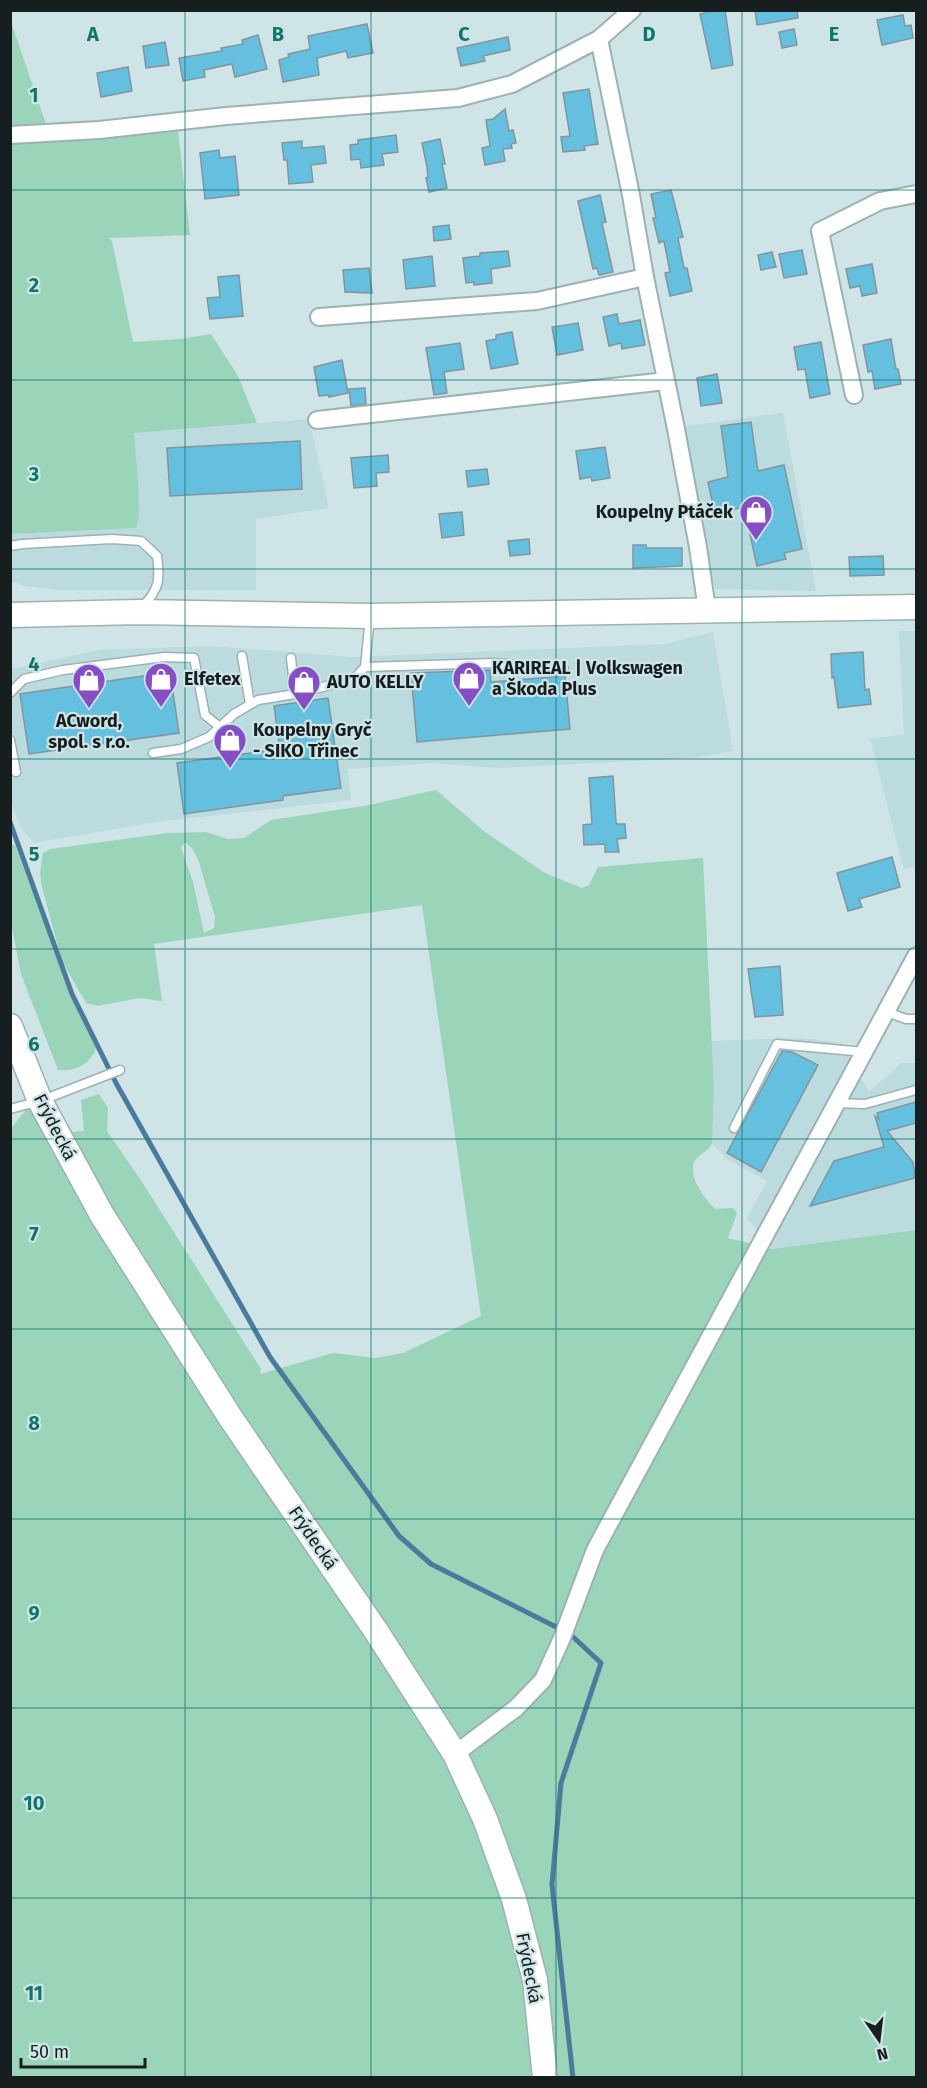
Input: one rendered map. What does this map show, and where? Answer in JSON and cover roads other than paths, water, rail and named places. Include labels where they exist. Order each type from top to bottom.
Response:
[{"type":"main road","points":[[10,615],[138,612],[370,616],[916,607]]},
{"type":"main road","name":"Frýdecká","points":[[10,1026],[40,1101],[102,1215],[230,1418],[376,1631],[455,1754],[485,1819],[514,1899],[535,1980],[545,2078]]},
{"type":"street","points":[[10,135],[99,130],[226,116],[458,98],[512,84],[599,39],[632,10]]},
{"type":"street","points":[[599,39],[698,547],[707,610]]},
{"type":"street","points":[[854,395],[820,231],[880,201],[916,194]]},
{"type":"street","points":[[319,317],[537,301],[645,278]]},
{"type":"street","points":[[317,420],[666,381]]},
{"type":"street","points":[[455,1754],[516,1708],[543,1680],[595,1550],[916,956]]},
{"type":"lane","points":[[10,546],[112,539],[141,541],[157,556],[160,580],[152,598],[138,612]]},
{"type":"lane","points":[[153,753],[181,749],[209,737],[234,714],[258,699],[295,694],[354,679],[365,667],[370,616]]},
{"type":"lane","points":[[242,656],[250,704]]},
{"type":"lane","points":[[10,693],[24,679],[63,670],[164,657],[194,658],[205,715],[220,727]]},
{"type":"lane","points":[[291,658],[295,694]]},
{"type":"lane","points":[[365,667],[494,663],[564,669]]},
{"type":"lane","points":[[10,740],[16,772]]},
{"type":"lane","points":[[887,1012],[906,1019],[916,1019]]},
{"type":"lane","points":[[734,1128],[777,1044],[866,1052]]},
{"type":"lane","points":[[10,1109],[40,1101],[120,1070]]},
{"type":"lane","points":[[836,1103],[865,1104],[916,1090]]},
{"type":"waterway","points":[[10,822],[72,994],[116,1083],[270,1357],[399,1536],[431,1564],[570,1634],[601,1663],[561,1783],[552,1885],[573,2078]]},
{"type":"place","name":"Koupelny Ptáček","points":[[756,541]]},
{"type":"place","name":"KARIREAL | Volkswagen a Škoda Plus","points":[[469,707]]},
{"type":"place","name":"Elfetex","points":[[161,708]]},
{"type":"place","name":"ACword, spol. s r.o.","points":[[89,709]]},
{"type":"place","name":"AUTO KELLY","points":[[304,711]]},
{"type":"place","name":"Koupelny Gryč - SIKO Třinec","points":[[230,769]]}]
